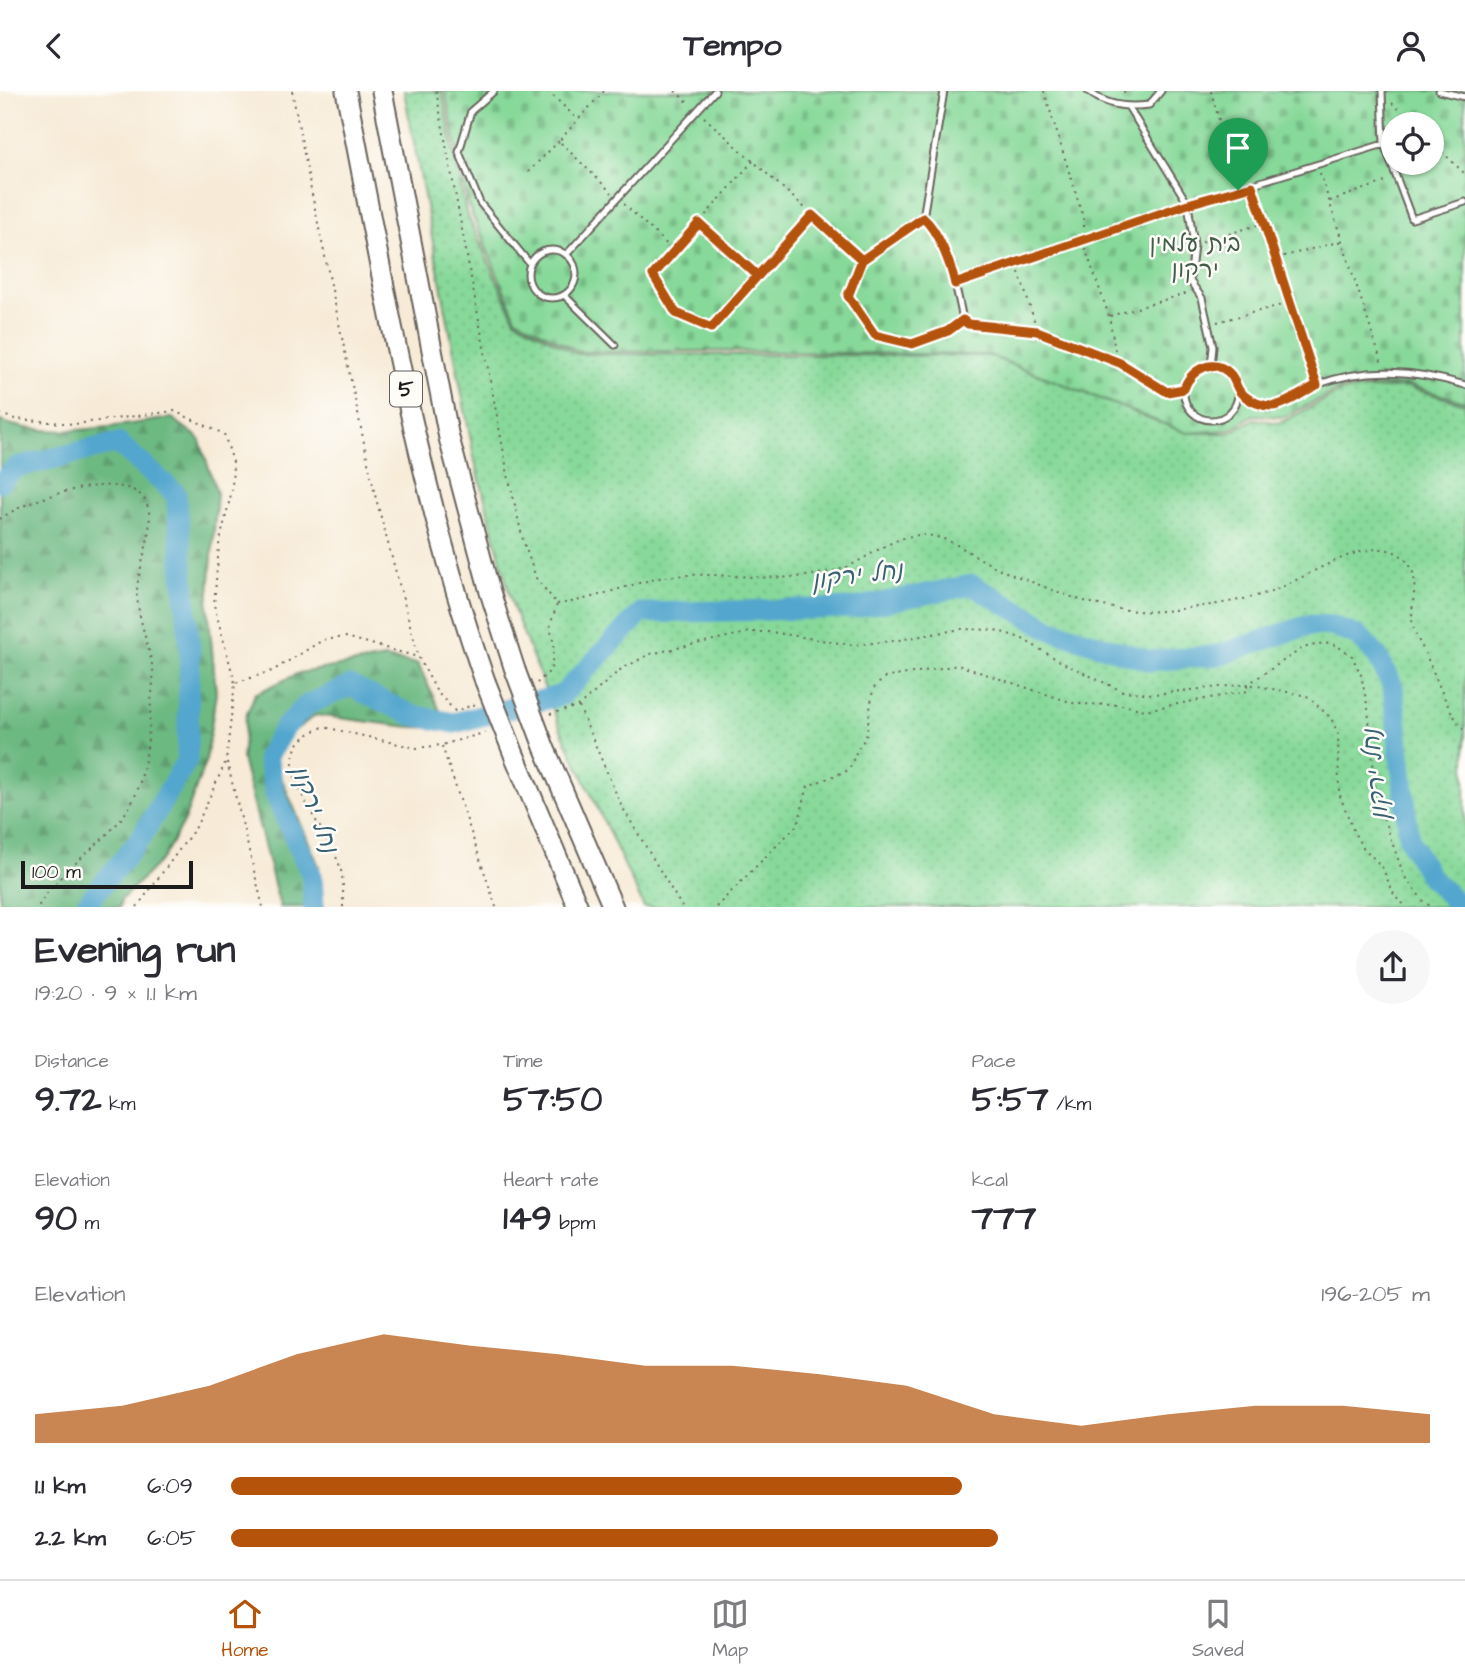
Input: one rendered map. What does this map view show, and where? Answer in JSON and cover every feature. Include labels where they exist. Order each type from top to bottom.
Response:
[{"type":"highway","name":"5","points":[[346,91],[424,475],[459,608],[515,757],[578,907]]},
{"type":"highway","name":"5","points":[[382,91],[449,438],[490,592],[544,747],[613,907]]},
{"type":"lane","points":[[494,91],[471,111],[459,152],[480,203],[530,264]]},
{"type":"lane","points":[[566,254],[715,91]]},
{"type":"lane","points":[[944,91],[923,218],[862,260],[848,296],[875,335],[912,344],[948,331],[963,320]]},
{"type":"lane","points":[[1088,91],[1097,99],[1129,108],[1149,105],[1161,91]]},
{"type":"lane","points":[[1439,91],[1465,97]]},
{"type":"lane","points":[[1382,92],[1383,112]]},
{"type":"lane","points":[[1129,108],[1188,204],[1194,245],[1190,281],[1202,298],[1213,347],[1211,366]]},
{"type":"lane","points":[[955,284],[1188,204],[1381,144]]},
{"type":"lane","points":[[1396,175],[1412,219],[1465,202]]},
{"type":"lane","points":[[923,218],[931,224],[953,272],[963,320],[968,324],[1037,331],[1116,361],[1167,392],[1184,389]]},
{"type":"lane","points":[[558,251],[566,254],[575,269],[571,289],[554,298],[538,293],[529,279],[530,264],[542,252],[558,251]]},
{"type":"lane","points":[[564,295],[615,345]]},
{"type":"lane","points":[[1211,366],[1233,376],[1239,391],[1238,401],[1227,415],[1210,420],[1202,418],[1188,407],[1184,389],[1186,382],[1197,370],[1211,366]]},
{"type":"lane","points":[[1239,391],[1256,403],[1274,406],[1317,385],[1342,377],[1384,371],[1426,375],[1465,385]]},
{"type":"path","points":[[292,91],[375,495],[418,658],[436,692],[455,711]]},
{"type":"path","points":[[436,91],[508,475],[523,540],[536,577],[556,604]]},
{"type":"path","points":[[548,91],[577,120]]},
{"type":"path","points":[[528,172],[604,91]]},
{"type":"path","points":[[675,91],[862,260]]},
{"type":"path","points":[[1044,91],[1084,220],[1083,241],[1109,316],[1116,361]]},
{"type":"path","points":[[1211,91],[1238,190]]},
{"type":"path","points":[[1382,92],[1402,112]]},
{"type":"path","points":[[559,141],[674,251]]},
{"type":"path","points":[[1444,154],[1465,174]]},
{"type":"path","points":[[753,161],[653,275],[676,313],[711,328],[812,215]]},
{"type":"path","points":[[1317,165],[1384,371]]},
{"type":"path","points":[[1329,201],[1397,178]]},
{"type":"path","points":[[1252,186],[1317,385]]},
{"type":"path","points":[[699,223],[758,276]]},
{"type":"path","points":[[1194,245],[1264,223]]},
{"type":"path","points":[[1276,258],[1342,241]]},
{"type":"path","points":[[1016,264],[1037,331]]},
{"type":"path","points":[[1109,316],[1196,290]]},
{"type":"path","points":[[1208,324],[1290,303]]},
{"type":"path","points":[[0,414],[15,419],[75,424],[174,411],[224,434],[233,462],[232,490],[219,545],[214,605],[235,683],[226,761],[196,827],[137,907]]},
{"type":"path","points":[[0,519],[39,500],[92,486],[133,490],[144,498],[150,518],[137,592],[153,673],[149,735],[142,776],[136,795],[116,824],[57,880],[38,907]]},
{"type":"path","points":[[556,604],[610,592],[642,581],[676,576],[792,577],[820,574],[846,568],[901,540],[920,535],[941,537],[995,567],[1084,603],[1138,612],[1172,610],[1253,597],[1273,591],[1353,554],[1374,549],[1387,550],[1400,556],[1413,571],[1416,584],[1413,625],[1454,719],[1465,732]]},
{"type":"path","points":[[551,670],[554,645],[550,626],[556,604]]},
{"type":"path","points":[[682,907],[621,805],[579,706],[620,670],[650,654],[750,632],[771,632],[852,645],[961,629],[995,630],[1021,638],[1062,663],[1122,691],[1154,694],[1248,684],[1307,695],[1331,718],[1338,734],[1339,793],[1354,832],[1361,845],[1382,867],[1395,897],[1407,907]]},
{"type":"path","points":[[235,683],[272,671],[323,640],[346,637],[418,658]]},
{"type":"path","points":[[1248,684],[1303,648],[1323,643],[1336,645],[1352,656],[1361,675],[1368,709],[1375,784],[1381,811],[1404,876],[1425,903],[1433,907]]},
{"type":"path","points":[[716,907],[798,824],[808,786],[849,770],[866,737],[873,689],[884,678],[958,665],[1076,704],[1123,705],[1145,710],[1248,691],[1248,684]]},
{"type":"path","points":[[343,907],[340,865],[291,765],[293,751],[300,739],[311,731],[324,727],[416,748],[442,745],[496,907]]},
{"type":"path","points":[[226,761],[263,907]]},
{"type":"green space","points":[[404,91],[442,91],[466,212],[515,320],[577,354],[990,356],[1187,433],[1229,433],[1254,419],[1280,423],[1342,391],[1407,387],[1465,404],[1465,907],[644,907],[561,730],[513,607],[474,457]]},
{"type":"green space","name":"בית עלמין ירקון","points":[[445,91],[1465,91],[1465,402],[1408,385],[1342,388],[1284,417],[1253,415],[1229,430],[1187,433],[989,355],[579,352],[516,318],[468,205]]},
{"type":"green space","points":[[172,418],[199,438],[217,493],[208,605],[216,693],[206,760],[184,821],[163,858],[121,900],[120,907],[0,907],[0,421],[20,427],[63,431]]},
{"type":"green space","points":[[385,658],[418,664],[448,728],[409,727],[316,715],[269,749],[319,866],[323,907],[280,907],[242,759],[246,716],[255,694],[299,673]]},
{"type":"waterway","name":"נחל ירקון","points":[[0,482],[17,467],[118,443],[176,494],[190,649],[187,760],[140,839],[84,907]]},
{"type":"waterway","name":"נחל ירקון","points":[[314,907],[312,876],[275,794],[267,757],[284,728],[307,705],[350,686],[412,715],[454,723],[562,695],[641,613],[854,608],[972,585],[1052,630],[1150,661],[1219,655],[1309,625],[1332,626],[1360,637],[1377,656],[1393,687],[1409,839],[1429,876],[1459,905],[1465,906]]},
{"type":"route","points":[[1238,190],[1188,204],[955,284],[953,272],[931,224],[923,218],[862,260],[812,215],[758,276],[699,223],[653,275],[676,313],[711,328],[758,276],[812,215],[862,260],[848,296],[875,335],[912,344],[948,331],[963,320],[968,324],[1037,331],[1120,363],[1167,392],[1184,389],[1186,382],[1197,370],[1219,367],[1233,376],[1239,391],[1256,403],[1274,406],[1317,385],[1252,186],[1238,190]]}]
